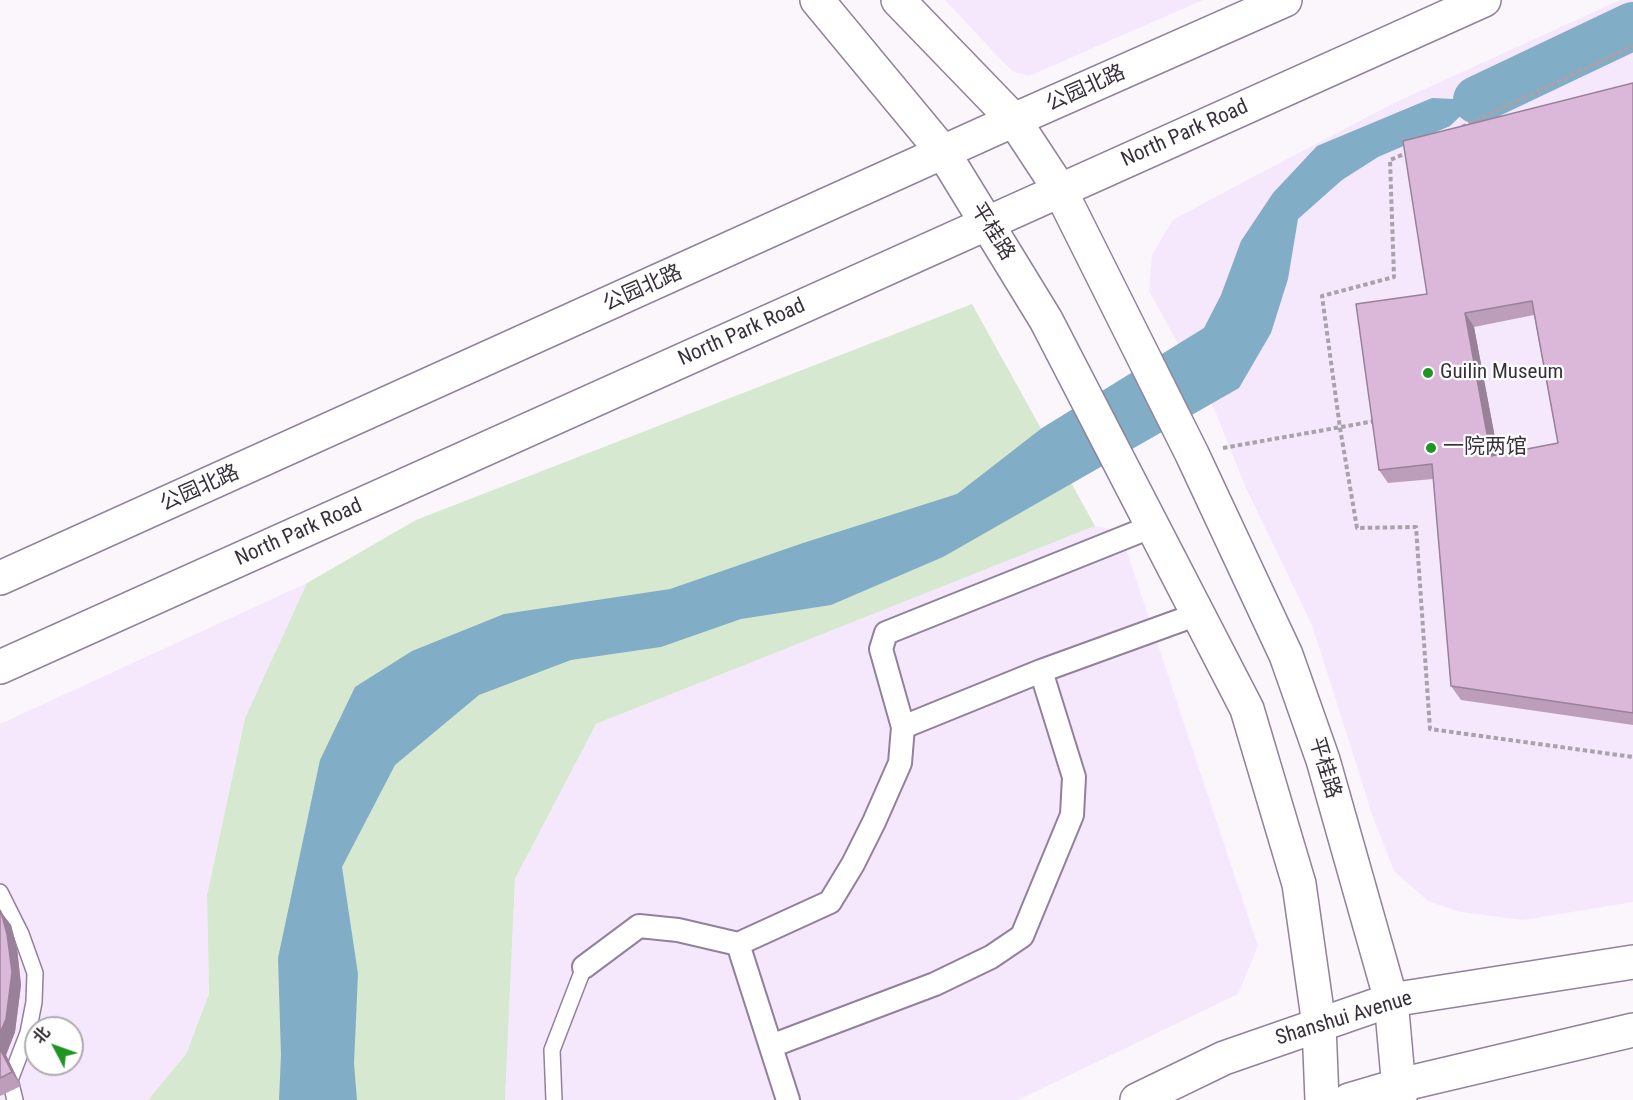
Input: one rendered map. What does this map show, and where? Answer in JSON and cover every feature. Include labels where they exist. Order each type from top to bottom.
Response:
[{"type":"main road","name":"平桂路","points":[[817,0],[943,152],[1046,320],[1247,709],[1299,884],[1319,1025],[1322,1100]]},
{"type":"main road","points":[[898,0],[1014,120],[1060,190]]},
{"type":"main road","name":"公园北路","points":[[0,578],[1014,120],[1286,0]]},
{"type":"main road","name":"North Park Road","points":[[0,667],[1484,0]]},
{"type":"main road","name":"平桂路","points":[[1060,190],[1192,454],[1286,655],[1323,760],[1391,1000],[1400,1092]]},
{"type":"main road","name":"Shanshui Avenue","points":[[1137,1100],[1224,1058],[1391,1000],[1633,962]]},
{"type":"main road","points":[[1350,1100],[1400,1092],[1633,1030]]},
{"type":"street","points":[[584,967],[639,926],[678,930],[738,944],[830,902],[853,864],[900,763],[903,727],[881,649],[885,633],[1153,526]]},
{"type":"street","points":[[903,727],[1041,671],[1198,614]]},
{"type":"street","points":[[771,1046],[935,984],[991,957],[1022,936],[1072,815],[1074,777],[1041,671]]},
{"type":"street","points":[[738,944],[788,1100]]},
{"type":"lane","points":[[0,892],[21,934],[35,973],[34,1002],[28,1033],[10,1080],[15,1100]]},
{"type":"lane","points":[[554,1100],[552,1050],[584,967]]},
{"type":"path","points":[[1454,131],[1633,46]]},
{"type":"path","points":[[1412,150],[1390,160],[1394,277],[1322,296],[1340,428],[1357,528],[1416,527],[1430,729],[1633,757]]},
{"type":"path","points":[[1192,454],[1380,420]]},
{"type":"shaded area","points":[[945,0],[1203,0],[1029,76],[1014,72],[1004,63]]},
{"type":"shaded area","name":"一院两馆","points":[[1620,0],[1633,0],[1633,902],[1523,920],[1460,912],[1428,901],[1394,871],[1373,817],[1312,625],[1245,486],[1215,411],[1149,291],[1152,255],[1173,220],[1394,103]]},
{"type":"shaded area","points":[[1095,526],[1120,531],[1258,946],[1238,994],[1018,1100],[505,1100],[515,879],[596,724]]},
{"type":"shaded area","points":[[307,583],[245,718],[207,895],[209,994],[186,1054],[148,1100],[0,1100],[0,724]]},
{"type":"green space","points":[[972,304],[1095,526],[596,724],[515,879],[505,1100],[148,1100],[186,1054],[209,994],[207,895],[245,718],[307,583],[416,520]]},
{"type":"water","points":[[1432,98],[1477,100],[1450,126],[1378,157],[1342,180],[1298,219],[1288,279],[1271,333],[1239,388],[943,557],[831,605],[741,619],[661,647],[571,660],[479,695],[395,765],[342,867],[358,974],[354,1064],[357,1100],[279,1100],[281,1055],[278,958],[320,760],[355,687],[412,651],[504,614],[670,589],[803,543],[957,494],[1042,428],[1204,328],[1221,295],[1241,241],[1273,193],[1317,146]]},
{"type":"building","name":"Guilin Museum","points":[[1633,83],[1633,713],[1451,686],[1432,464],[1379,470],[1356,304],[1427,294],[1403,141]],"holes":[[[1532,301],[1558,443],[1491,456],[1465,313]]]},
{"type":"building","points":[[0,911],[7,934],[12,972],[6,1019],[0,1033]]},
{"type":"building","points":[[0,1049],[12,1072],[0,1078]]},
{"type":"waterway","points":[[1477,100],[1633,26]]},
{"type":"place","name":"Guilin Museum","points":[[1428,373]]},
{"type":"place","name":"一院两馆","points":[[1431,448]]}]
